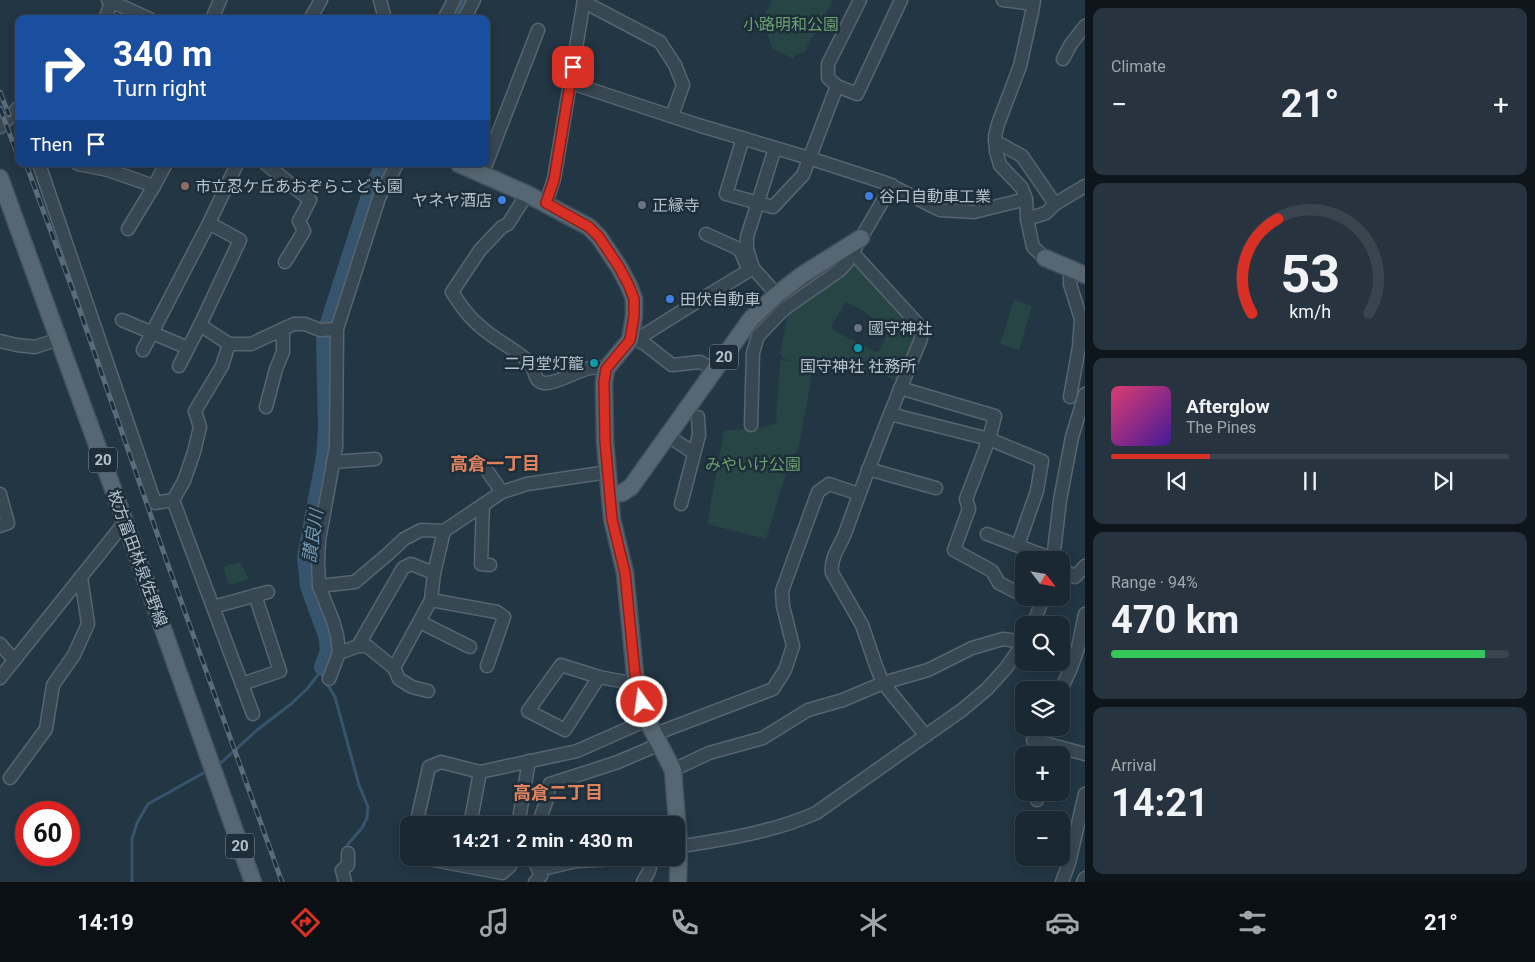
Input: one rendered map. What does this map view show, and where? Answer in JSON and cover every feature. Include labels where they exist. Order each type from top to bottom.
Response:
[{"type":"main road","points":[[465,167],[546,203],[590,228],[599,237],[619,267],[634,299],[633,340],[606,369],[604,382],[605,441],[612,519],[625,573],[636,684],[647,720],[674,770],[676,816]]},
{"type":"main road","name":"枚方富田林泉佐野線","points":[[0,178],[126,522],[253,882]]},
{"type":"main road","name":"20","points":[[610,494],[622,493],[631,487],[751,319],[775,296],[802,275],[861,238]]},
{"type":"main road","points":[[1045,258],[1078,272]]},
{"type":"main road","points":[[678,866],[678,882]]},
{"type":"street","points":[[214,15],[220,0]]},
{"type":"street","points":[[312,15],[321,0]]},
{"type":"street","points":[[380,0],[384,15]]},
{"type":"street","points":[[446,15],[454,0]]},
{"type":"street","points":[[466,15],[474,0]]},
{"type":"street","points":[[860,0],[828,64],[828,78],[837,86],[856,94],[901,0]]},
{"type":"street","points":[[1003,0],[1034,2],[1020,66],[998,124],[995,141],[996,151],[1000,165],[1022,188],[1026,199],[1033,247],[1045,258]]},
{"type":"street","points":[[106,15],[110,1],[141,15]]},
{"type":"street","points":[[546,203],[554,180],[584,1],[660,42],[675,65],[683,85],[672,116]]},
{"type":"street","points":[[1063,59],[1071,44],[1085,26]]},
{"type":"street","points":[[490,154],[538,30]]},
{"type":"street","points":[[571,83],[892,185],[940,210],[974,212],[1026,199]]},
{"type":"street","points":[[743,138],[726,194],[773,207],[803,175],[837,86]]},
{"type":"street","points":[[0,127],[15,111]]},
{"type":"street","points":[[995,141],[1022,156],[1055,204]]},
{"type":"street","points":[[751,269],[747,237],[775,148]]},
{"type":"street","points":[[40,167],[155,503],[173,500]]},
{"type":"street","points":[[93,167],[108,170],[154,186]]},
{"type":"street","points":[[128,229],[164,167]]},
{"type":"street","points":[[143,350],[209,223],[236,167]]},
{"type":"street","points":[[270,167],[310,200],[299,220],[304,230],[285,262]]},
{"type":"street","points":[[329,679],[339,653],[333,621],[319,586],[318,560],[319,540],[336,447],[338,329],[379,198],[395,167]]},
{"type":"street","points":[[482,175],[485,167]]},
{"type":"street","points":[[751,425],[753,353],[758,336],[782,306],[840,270],[848,262],[892,185]]},
{"type":"street","points":[[1028,219],[1046,213],[1055,204],[1085,186]]},
{"type":"street","points":[[527,194],[508,224],[502,227],[480,250],[452,292],[466,314],[491,335],[518,352],[531,364],[539,382],[546,383],[559,380],[574,373],[599,367],[606,369]]},
{"type":"street","points":[[179,366],[240,240],[209,223]]},
{"type":"street","points":[[706,234],[741,252],[751,269],[771,288]]},
{"type":"street","points":[[853,253],[917,323],[921,339],[868,469],[844,535],[833,556],[832,573],[862,625],[883,683],[926,736]]},
{"type":"street","points":[[633,340],[751,269]]},
{"type":"street","points":[[1070,397],[1079,347],[1080,319],[1070,284],[1078,272]]},
{"type":"street","points":[[122,320],[188,348]]},
{"type":"street","points":[[200,325],[229,344],[251,344],[294,324],[305,324],[320,330],[338,329]]},
{"type":"street","points":[[266,407],[276,369],[283,352],[283,329]]},
{"type":"street","points":[[0,341],[35,347],[59,339]]},
{"type":"street","points":[[633,340],[645,344],[672,365],[700,362],[715,370]]},
{"type":"street","points":[[173,500],[184,481],[194,452],[200,427],[196,411],[222,366],[229,344]]},
{"type":"street","points":[[900,388],[995,416],[989,439],[966,499],[969,509],[954,550],[992,571],[998,583],[1015,592]]},
{"type":"street","points":[[1057,551],[1060,500],[1072,437],[1085,394]]},
{"type":"street","points":[[890,414],[989,439],[1042,461],[1037,491],[1018,546]]},
{"type":"street","points":[[682,504],[699,435],[698,417]]},
{"type":"street","points":[[668,436],[694,454]]},
{"type":"street","points":[[333,462],[375,459]]},
{"type":"street","points":[[483,465],[502,492]]},
{"type":"street","points":[[868,469],[936,488]]},
{"type":"street","points":[[319,586],[355,582],[404,539],[421,530],[444,531],[502,492],[527,484],[608,472]]},
{"type":"street","points":[[541,816],[550,784],[618,762],[658,739],[773,689],[785,670],[793,646],[783,606],[782,591],[818,492],[829,484],[859,494]]},
{"type":"street","points":[[0,494],[8,523],[0,526]]},
{"type":"street","points":[[173,500],[253,714]]},
{"type":"street","points":[[483,505],[481,564],[490,565]]},
{"type":"street","points":[[0,678],[126,522]]},
{"type":"street","points":[[394,668],[431,600],[434,573],[444,531]]},
{"type":"street","points":[[987,534],[1030,551]]},
{"type":"street","points":[[358,646],[404,568],[411,564],[434,573]]},
{"type":"street","points":[[1070,572],[1075,576],[1085,566]]},
{"type":"street","points":[[10,778],[46,729],[53,685],[74,655],[88,624],[81,577]]},
{"type":"street","points":[[213,607],[268,592]]},
{"type":"street","points":[[242,684],[280,671],[255,595]]},
{"type":"street","points":[[431,600],[497,612],[504,617],[486,666]]},
{"type":"street","points":[[1064,681],[1082,645],[1085,614]]},
{"type":"street","points":[[420,622],[470,647]]},
{"type":"street","points":[[674,770],[709,753],[763,738],[808,710],[843,700],[883,683],[928,670],[972,648],[1002,639],[1015,641]]},
{"type":"street","points":[[0,644],[14,660]]},
{"type":"street","points":[[339,653],[358,646],[367,646],[394,668],[399,679],[412,687],[428,691]]},
{"type":"street","points":[[685,845],[776,828],[816,813],[962,710],[987,689],[1015,655]]},
{"type":"street","points":[[600,677],[565,730],[528,711],[561,665],[600,677],[636,684]]},
{"type":"street","points":[[418,816],[429,767],[442,762],[480,772],[577,751],[647,720]]},
{"type":"street","points":[[1033,740],[1043,746]]},
{"type":"street","points":[[1070,752],[1085,754]]},
{"type":"street","points":[[520,816],[529,761]]},
{"type":"street","points":[[472,816],[480,772]]},
{"type":"street","points":[[1062,882],[1069,863],[1085,794]]},
{"type":"street","points":[[481,866],[502,872],[510,866]]},
{"type":"street","points":[[535,882],[542,876],[538,866]]},
{"type":"street","points":[[547,868],[555,866]]},
{"type":"street","points":[[643,882],[650,866]]},
{"type":"street","points":[[1083,882],[1085,878]]},
{"type":"green space","name":"小路明和公園","points":[[772,0],[833,0],[804,52],[794,55],[794,59],[773,49],[768,36],[764,16]]},
{"type":"green space","name":"みやいけ公園","points":[[851,263],[864,268],[908,317],[916,334],[899,378],[895,381],[879,373],[869,371],[857,372],[814,364],[799,446],[786,473],[766,539],[707,524],[724,430],[752,429],[776,424],[780,360],[794,361],[784,359],[780,353],[790,312]],"holes":[[[845,303],[865,312],[887,330],[879,351],[875,352],[833,330],[832,325]]]},
{"type":"green space","points":[[1014,300],[1032,306],[1019,350],[1000,344]]},
{"type":"green space","points":[[240,562],[249,579],[229,585],[223,567]]},
{"type":"waterway","name":"讃良川","points":[[456,15],[464,0]]},
{"type":"waterway","name":"讃良川","points":[[324,667],[330,651],[328,635],[310,586],[307,557],[326,457],[328,429],[326,341],[329,326],[371,196],[384,167]]},
{"type":"waterway","name":"讃良川","points":[[217,765],[257,730],[291,704],[307,689],[324,667]]},
{"type":"waterway","points":[[326,682],[335,697],[359,785],[368,807],[367,818],[362,828],[346,849]]},
{"type":"waterway","name":"讃良川","points":[[132,882],[132,839],[137,823],[148,804],[207,771]]},
{"type":"railway","points":[[0,92],[9,115]]},
{"type":"railway","points":[[0,108],[15,148]]},
{"type":"railway","points":[[27,167],[73,291],[167,562],[282,882]]},
{"type":"place","name":"市立忍ケ丘あおぞらこども園","points":[[185,186]]},
{"type":"place","name":"谷口自動車工業","points":[[869,196]]},
{"type":"place","name":"ヤネヤ酒店","points":[[502,200]]},
{"type":"place","name":"正縁寺","points":[[642,205]]},
{"type":"place","name":"田伏自動車","points":[[670,299]]},
{"type":"place","name":"國守神社","points":[[858,328]]},
{"type":"place","name":"国守神社 社務所","points":[[858,348]]},
{"type":"place","name":"二月堂灯籠","points":[[594,363]]},
{"type":"district","name":"高倉一丁目","points":[[495,464]]},
{"type":"district","name":"高倉二丁目","points":[[558,793]]},
{"type":"route","points":[[573,67],[554,180],[546,203],[580,221],[599,237],[619,267],[634,299],[634,316],[630,340],[606,369],[604,382],[605,441],[612,519],[625,573],[636,684],[642,702]]}]
